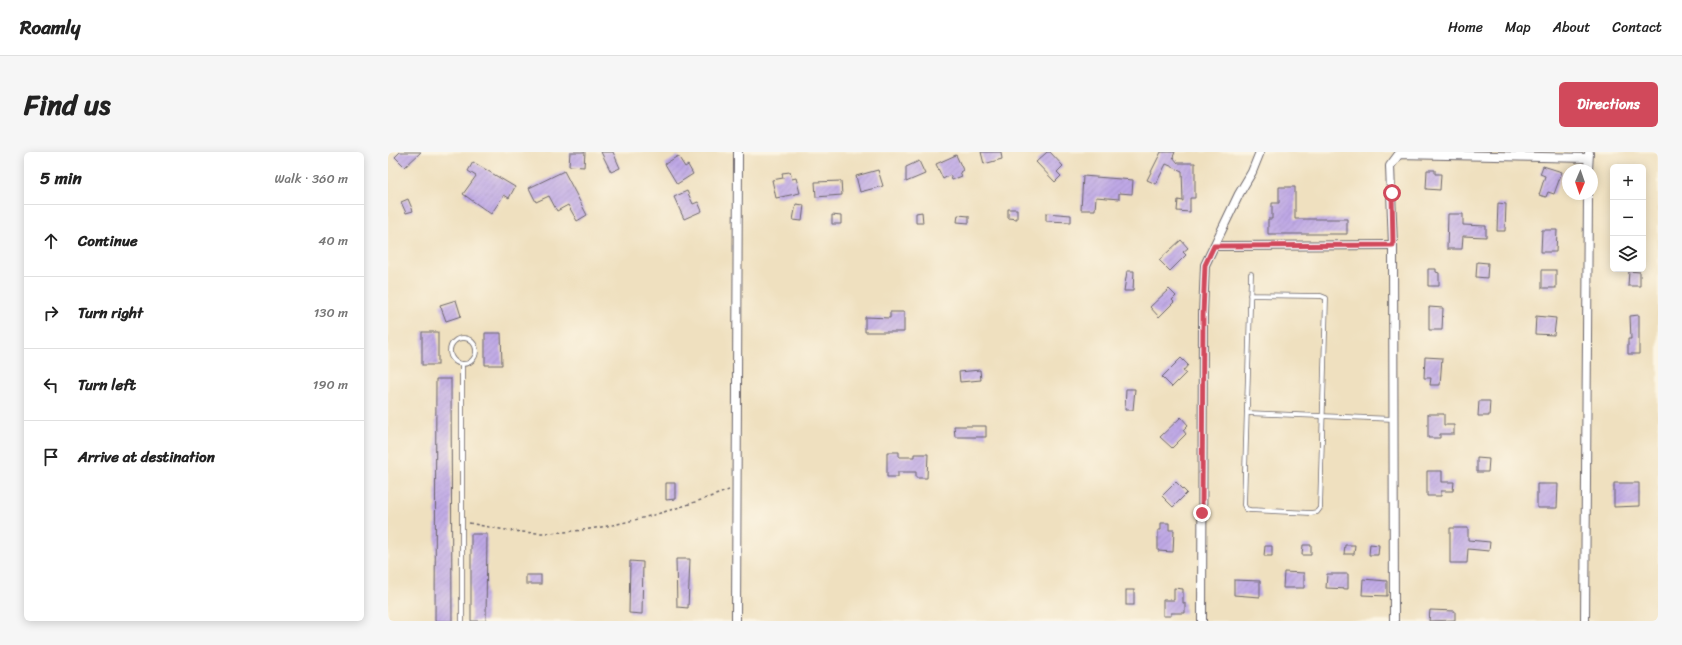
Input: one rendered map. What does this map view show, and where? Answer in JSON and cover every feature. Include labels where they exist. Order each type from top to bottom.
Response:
[{"type":"street","points":[[736,621],[738,152]]},
{"type":"street","points":[[1202,621],[1203,314],[1205,265],[1239,194],[1252,172],[1260,152]]},
{"type":"street","points":[[1394,621],[1393,245],[1390,166],[1399,153],[1589,155]]},
{"type":"street","points":[[1585,621],[1588,200]]},
{"type":"street","points":[[1214,246],[1393,245]]},
{"type":"lane","points":[[1250,295],[1321,296],[1326,298],[1320,508],[1317,512],[1250,510],[1246,509],[1244,505],[1246,413],[1250,295],[1251,274]]},
{"type":"lane","points":[[459,338],[466,338],[473,342],[476,349],[475,356],[470,362],[462,364],[455,362],[450,356],[449,348],[453,342],[459,338]]},
{"type":"lane","points":[[462,364],[462,621]]},
{"type":"lane","points":[[1246,413],[1394,419]]},
{"type":"path","points":[[463,522],[489,528],[522,531],[542,532],[577,530],[646,517],[688,505],[736,487]]},
{"type":"building","points":[[400,152],[421,152],[405,167],[395,157]]},
{"type":"building","points":[[570,152],[585,152],[584,167],[569,166]]},
{"type":"building","points":[[601,152],[613,152],[620,168],[611,172]]},
{"type":"building","points":[[981,152],[1001,152],[1002,159],[984,164]]},
{"type":"building","points":[[1047,152],[1050,152],[1063,166],[1057,172],[1061,176],[1055,182],[1036,162]]},
{"type":"building","points":[[1161,152],[1175,152],[1173,157],[1178,163],[1195,163],[1195,198],[1190,198],[1190,212],[1177,211],[1178,200],[1183,201],[1182,171],[1166,164],[1156,184],[1147,180]]},
{"type":"building","points":[[956,155],[963,170],[960,172],[962,176],[952,180],[950,175],[943,179],[936,164]]},
{"type":"building","points":[[678,156],[685,167],[688,165],[693,174],[677,184],[665,164]]},
{"type":"building","points":[[919,161],[925,174],[906,182],[906,167]]},
{"type":"building","points":[[473,162],[515,187],[509,198],[504,195],[491,214],[463,194],[476,176],[468,171]]},
{"type":"building","points":[[1543,166],[1562,172],[1554,194],[1548,192],[1546,197],[1539,195],[1545,176],[1540,174]]},
{"type":"building","points":[[878,170],[883,186],[860,192],[856,176]]},
{"type":"building","points":[[1427,170],[1435,170],[1435,174],[1441,174],[1440,190],[1426,189]]},
{"type":"building","points":[[564,171],[587,215],[577,221],[568,205],[557,211],[549,196],[536,202],[529,188]]},
{"type":"building","points":[[790,172],[792,179],[796,178],[800,193],[776,198],[772,180],[783,178],[782,173]]},
{"type":"building","points":[[1083,176],[1133,180],[1132,194],[1119,193],[1119,199],[1096,197],[1095,210],[1081,210]]},
{"type":"building","points":[[841,181],[842,195],[816,197],[815,182]]},
{"type":"building","points":[[1279,187],[1295,187],[1295,219],[1347,219],[1347,234],[1268,234],[1268,219],[1272,219],[1272,203],[1279,203]]},
{"type":"building","points":[[687,191],[693,204],[698,202],[702,211],[684,219],[674,197]]},
{"type":"building","points":[[408,199],[413,211],[406,213],[401,202]]},
{"type":"building","points":[[1498,203],[1506,204],[1505,231],[1497,231]]},
{"type":"building","points":[[796,204],[804,205],[802,221],[793,220]]},
{"type":"building","points":[[1008,209],[1017,209],[1017,219],[1008,218]]},
{"type":"building","points":[[922,212],[923,223],[916,223],[916,213]]},
{"type":"building","points":[[1046,213],[1071,215],[1071,222],[1046,221]]},
{"type":"building","points":[[1448,214],[1463,214],[1463,225],[1486,226],[1486,237],[1463,236],[1462,249],[1447,249]]},
{"type":"building","points":[[832,215],[841,216],[841,224],[832,224]]},
{"type":"building","points":[[958,215],[969,216],[969,223],[957,222]]},
{"type":"building","points":[[1542,230],[1557,230],[1556,252],[1541,252]]},
{"type":"building","points":[[1181,240],[1188,248],[1183,252],[1186,255],[1170,271],[1159,260]]},
{"type":"building","points":[[1477,262],[1488,263],[1487,278],[1476,277]]},
{"type":"building","points":[[1428,269],[1436,269],[1436,272],[1439,273],[1439,286],[1428,286]]},
{"type":"building","points":[[1542,270],[1556,270],[1556,288],[1542,288]]},
{"type":"building","points":[[1127,271],[1134,271],[1133,291],[1124,291]]},
{"type":"building","points":[[1629,272],[1640,272],[1640,286],[1628,286]]},
{"type":"building","points":[[1169,289],[1176,296],[1172,300],[1174,302],[1159,317],[1150,307]]},
{"type":"building","points":[[456,300],[461,316],[446,321],[440,305]]},
{"type":"building","points":[[1429,307],[1443,308],[1442,330],[1429,330]]},
{"type":"building","points":[[890,312],[904,312],[904,332],[865,332],[865,317],[890,318]]},
{"type":"building","points":[[1639,315],[1639,354],[1628,354],[1628,339],[1631,339],[1630,316]]},
{"type":"building","points":[[1536,316],[1556,318],[1554,335],[1535,334]]},
{"type":"building","points":[[422,332],[438,332],[438,365],[422,365]]},
{"type":"building","points":[[485,333],[501,333],[502,365],[485,365]]},
{"type":"building","points":[[1425,357],[1442,358],[1440,385],[1430,385],[1431,378],[1424,378]]},
{"type":"building","points":[[1181,358],[1188,365],[1183,371],[1186,373],[1172,387],[1162,377]]},
{"type":"building","points":[[980,370],[981,380],[960,382],[959,372]]},
{"type":"building","points":[[436,379],[451,379],[452,621],[435,621]]},
{"type":"building","points":[[1126,389],[1135,389],[1133,410],[1125,410]]},
{"type":"building","points":[[1479,401],[1490,401],[1489,416],[1478,416]]},
{"type":"building","points":[[1428,414],[1444,414],[1444,425],[1454,425],[1454,434],[1440,434],[1440,438],[1428,438]]},
{"type":"building","points":[[1181,417],[1188,425],[1183,430],[1186,434],[1172,448],[1160,437]]},
{"type":"building","points":[[954,426],[986,426],[986,437],[955,437]]},
{"type":"building","points":[[887,452],[899,452],[899,457],[914,457],[914,454],[928,454],[927,478],[916,478],[916,472],[898,472],[898,477],[887,477]]},
{"type":"building","points":[[1477,458],[1489,459],[1488,472],[1477,472]]},
{"type":"building","points":[[1427,471],[1442,471],[1442,482],[1454,482],[1453,491],[1441,491],[1441,496],[1427,496]]},
{"type":"building","points":[[1176,482],[1187,493],[1173,507],[1162,496]]},
{"type":"building","points":[[666,483],[675,483],[675,499],[666,500]]},
{"type":"building","points":[[1614,483],[1639,483],[1639,506],[1614,507]]},
{"type":"building","points":[[1537,484],[1558,484],[1557,508],[1537,508]]},
{"type":"building","points":[[1161,523],[1169,523],[1169,530],[1174,530],[1173,552],[1158,551],[1158,530],[1161,530]]},
{"type":"building","points":[[1450,528],[1468,528],[1468,540],[1490,542],[1489,551],[1468,549],[1467,563],[1450,563]]},
{"type":"building","points":[[471,534],[487,534],[486,621],[471,621]]},
{"type":"building","points":[[1370,544],[1379,545],[1378,555],[1369,555]]},
{"type":"building","points":[[1303,545],[1311,545],[1311,555],[1302,555]]},
{"type":"building","points":[[1345,545],[1355,545],[1354,554],[1344,554]]},
{"type":"building","points":[[1265,546],[1272,546],[1272,556],[1264,556]]},
{"type":"building","points":[[676,559],[690,559],[688,608],[677,607]]},
{"type":"building","points":[[630,561],[643,562],[642,614],[629,613]]},
{"type":"building","points":[[1284,572],[1304,573],[1304,588],[1283,588]]},
{"type":"building","points":[[1327,574],[1348,574],[1348,589],[1326,588]]},
{"type":"building","points":[[526,575],[541,575],[541,584],[526,584]]},
{"type":"building","points":[[1363,579],[1387,581],[1387,596],[1362,595]]},
{"type":"building","points":[[1234,580],[1260,581],[1260,597],[1234,595]]},
{"type":"building","points":[[1174,588],[1183,589],[1185,613],[1171,613],[1171,616],[1163,616],[1163,600],[1174,600]]},
{"type":"building","points":[[1126,590],[1134,590],[1134,605],[1126,605]]},
{"type":"building","points":[[1430,610],[1455,611],[1455,620],[1429,621]]},
{"type":"route","points":[[1202,513],[1203,314],[1205,265],[1214,246],[1393,245],[1392,193]]}]
